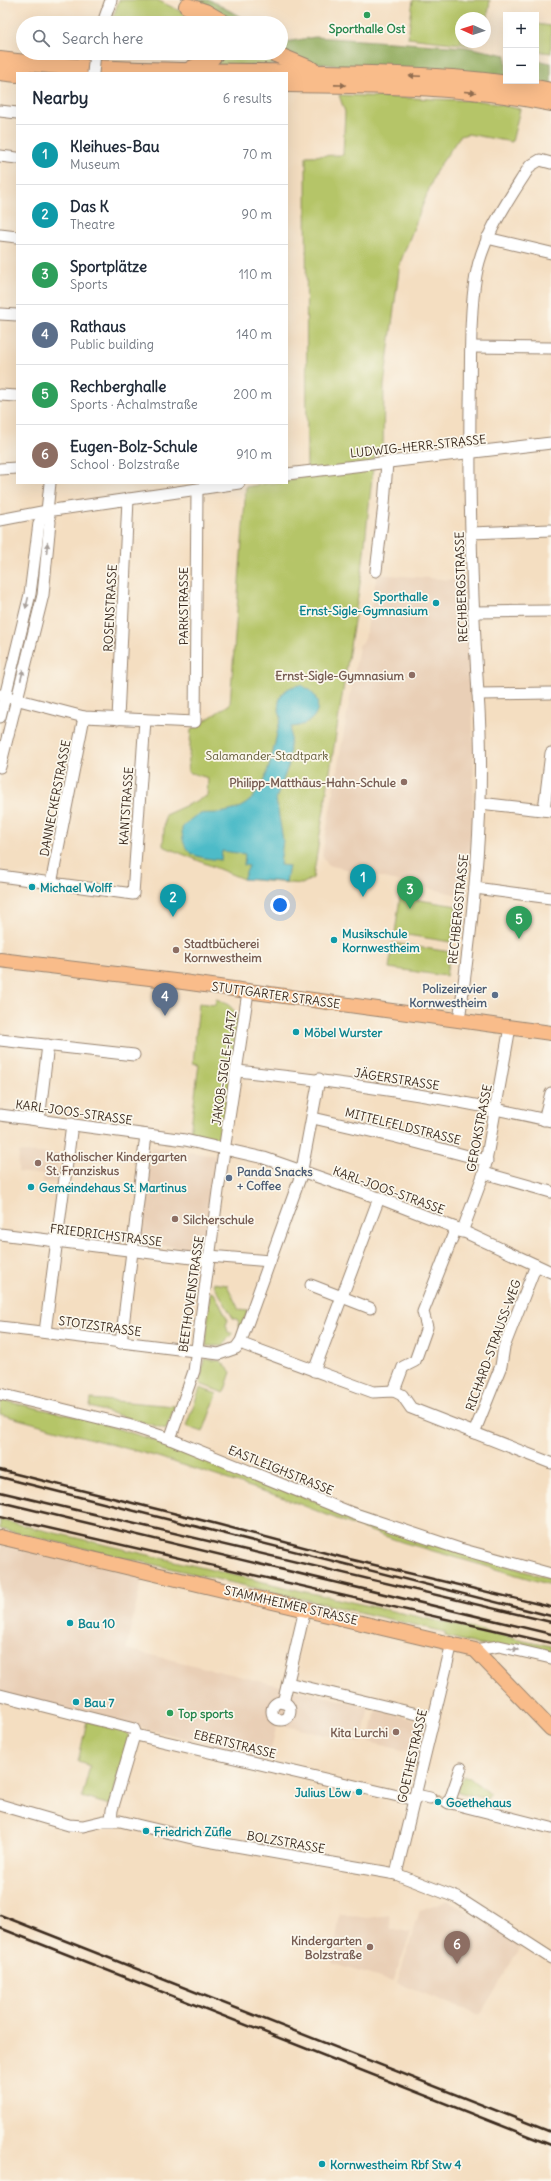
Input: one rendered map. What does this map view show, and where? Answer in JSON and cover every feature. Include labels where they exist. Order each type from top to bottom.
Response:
[{"type":"highway","points":[[182,3],[200,16]]},
{"type":"highway","points":[[182,3],[212,16]]},
{"type":"highway","points":[[0,60],[72,67],[201,72]]},
{"type":"highway","points":[[182,71],[198,67],[211,60]]},
{"type":"highway","points":[[286,60],[318,78]]},
{"type":"highway","points":[[0,72],[16,74]]},
{"type":"highway","points":[[288,76],[491,94],[551,103]]},
{"type":"highway","points":[[288,84],[318,78],[439,77],[551,91]]},
{"type":"highway","points":[[288,95],[318,78]]},
{"type":"main road","name":"STUTTGARTER STRASSE","points":[[0,960],[551,1033]]},
{"type":"main road","name":"STAMMHEIMER STRASSE","points":[[0,1537],[452,1643],[475,1650],[551,1728]]},
{"type":"street","points":[[105,16],[111,0]]},
{"type":"street","points":[[93,72],[94,60]]},
{"type":"street","points":[[0,111],[16,113]]},
{"type":"street","points":[[0,156],[16,158]]},
{"type":"street","name":"RECHBERGSTRASSE","points":[[459,1020],[475,888],[480,803],[470,453],[471,347],[476,274],[487,238],[530,166],[540,160],[551,163]]},
{"type":"street","points":[[0,235],[16,236]]},
{"type":"street","points":[[487,238],[551,253]]},
{"type":"street","points":[[0,314],[16,315]]},
{"type":"street","points":[[471,347],[551,348]]},
{"type":"street","points":[[0,395],[16,396]]},
{"type":"street","name":"LUDWIG-HERR-STRASSE","points":[[288,474],[551,443]]},
{"type":"street","points":[[376,571],[384,505],[387,462]]},
{"type":"street","points":[[0,469],[16,468]]},
{"type":"street","points":[[0,767],[43,595],[50,522],[47,511],[50,484]]},
{"type":"street","points":[[0,520],[47,511],[233,484]]},
{"type":"street","name":"PARKSTRASSE","points":[[145,720],[195,722],[197,490]]},
{"type":"street","name":"ROSENSTRASSE","points":[[118,719],[128,499]]},
{"type":"street","points":[[0,717],[2,696],[30,594],[40,524],[47,511]]},
{"type":"street","points":[[472,533],[551,530]]},
{"type":"street","points":[[474,612],[551,611]]},
{"type":"street","points":[[478,694],[551,693]]},
{"type":"street","points":[[2,696],[84,717],[145,720]]},
{"type":"street","name":"DANNECKERSTRASSE","points":[[51,884],[84,717]]},
{"type":"street","name":"KANTSTRASSE","points":[[51,884],[133,894],[145,720]]},
{"type":"street","points":[[480,803],[548,811],[551,753]]},
{"type":"street","points":[[0,876],[51,884]]},
{"type":"street","points":[[475,888],[551,898]]},
{"type":"street","name":"JAKOB-SIGLE-PLATZ","points":[[226,1149],[248,992]]},
{"type":"street","name":"GEROKSTRASSE","points":[[394,1391],[403,1367],[415,1361],[418,1354],[427,1327],[422,1312],[484,1172],[497,1108],[510,1027]]},
{"type":"street","points":[[0,1040],[134,1055]]},
{"type":"street","points":[[39,1120],[48,1045]]},
{"type":"street","name":"JÄGERSTRASSE","points":[[237,1071],[318,1079],[497,1108],[548,1120]]},
{"type":"street","name":"STOTZSTRASSE","points":[[0,1327],[220,1354],[236,1348],[242,1341],[302,1172],[313,1118],[318,1079]]},
{"type":"street","points":[[548,1120],[551,1093]]},
{"type":"street","name":"KARL-JOOS-STRASSE","points":[[0,1115],[185,1140],[264,1158],[378,1198],[459,1230],[551,1272]]},
{"type":"street","name":"MITTELFELDSTRASSE","points":[[313,1118],[396,1137],[487,1161]]},
{"type":"street","points":[[45,1332],[72,1124]]},
{"type":"street","points":[[121,1343],[146,1135]]},
{"type":"street","name":"BEETHOVENSTRASSE","points":[[170,1439],[194,1371],[209,1258],[226,1149]]},
{"type":"street","points":[[484,1172],[551,1192]]},
{"type":"street","points":[[314,1371],[378,1198]]},
{"type":"street","name":"FRIEDRICHSTRASSE","points":[[0,1234],[132,1252],[270,1262]]},
{"type":"street","name":"RICHARD-STRAUSS-WEG","points":[[474,1433],[501,1366],[504,1347],[536,1265]]},
{"type":"street","points":[[311,1285],[370,1308]]},
{"type":"street","points":[[245,1345],[373,1392],[394,1391],[402,1395],[411,1408],[551,1463]]},
{"type":"street","name":"EASTLEIGHSTRASSE","points":[[0,1394],[128,1425],[170,1439],[352,1513],[460,1549],[551,1574]]},
{"type":"street","points":[[283,1703],[306,1609]]},
{"type":"street","name":"GOETHESTRASSE","points":[[396,1874],[452,1643]]},
{"type":"street","points":[[475,1650],[498,1646],[551,1658]]},
{"type":"street","points":[[288,1683],[434,1718]]},
{"type":"street","name":"EBERTSTRASSE","points":[[0,1696],[134,1729],[136,1735],[415,1798],[430,1798]]},
{"type":"street","points":[[111,1820],[112,1810],[133,1739],[136,1735]]},
{"type":"street","points":[[461,1768],[448,1803],[551,1828]]},
{"type":"street","name":"BOLZSTRASSE","points":[[0,1805],[69,1825],[83,1826],[111,1820],[196,1839],[396,1874],[458,1898],[551,1958]]},
{"type":"shaded area","points":[[377,574],[467,581],[474,755],[473,808],[467,897],[328,865],[322,856],[359,646],[365,639]]},
{"type":"shaded area","name":"Silcherschule","points":[[151,1147],[218,1156],[204,1251],[139,1242]]},
{"type":"shaded area","name":"Katholischer Kindergarten St. Franziskus","points":[[19,1152],[59,1154],[57,1183],[43,1182],[43,1175],[18,1172]]},
{"type":"shaded area","points":[[0,1542],[143,1575],[126,1649],[369,1707],[361,1743],[277,1724],[269,1758],[0,1694]]},
{"type":"shaded area","name":"Kita Lurchi","points":[[376,1710],[422,1721],[415,1753],[369,1742]]},
{"type":"shaded area","points":[[448,1900],[522,1944],[480,2015],[397,1983],[420,1910]]},
{"type":"shaded area","name":"Kindergarten Bolzstraße","points":[[340,1914],[367,1918],[389,1915],[391,1929],[411,1932],[393,1982],[332,1963]]},
{"type":"green space","points":[[119,0],[157,0],[191,16],[113,16]]},
{"type":"green space","points":[[195,0],[210,0],[239,16],[221,16]]},
{"type":"green space","points":[[413,0],[490,0],[488,12],[455,12],[455,43],[408,38]]},
{"type":"green space","points":[[539,24],[551,26],[551,53],[539,51]]},
{"type":"green space","points":[[315,37],[471,48],[503,54],[503,80],[412,70],[338,66],[306,61],[288,55],[288,42]]},
{"type":"green space","points":[[219,60],[277,60],[285,65],[214,66]]},
{"type":"green space","points":[[539,61],[551,63],[551,86],[539,82]]},
{"type":"green space","name":"Salamander-Stadtpark","points":[[339,95],[482,101],[520,109],[512,142],[468,134],[460,136],[436,171],[400,263],[384,385],[383,454],[375,455],[362,571],[313,878],[302,884],[243,879],[163,846],[165,815],[207,796],[208,778],[188,772],[191,730],[230,704],[246,487],[263,484],[288,484],[288,480],[307,476],[306,156],[343,155],[345,112]]},
{"type":"green space","points":[[400,897],[457,906],[451,942],[395,933]]},
{"type":"green space","points":[[393,943],[450,952],[446,976],[389,968]]},
{"type":"green space","points":[[216,999],[230,1006],[238,1019],[224,1132],[216,1138],[190,1134],[199,1064],[193,1063],[199,1003],[215,1005]]},
{"type":"green space","points":[[213,1283],[227,1285],[239,1310],[248,1311],[240,1330],[238,1320],[233,1318]]},
{"type":"green space","points":[[210,1292],[214,1293],[228,1320],[226,1325],[228,1332],[233,1334],[226,1340],[224,1346],[206,1346]]},
{"type":"green space","points":[[204,1359],[221,1361],[231,1372],[224,1393],[200,1384]]},
{"type":"green space","points":[[200,1388],[217,1394],[203,1432],[186,1426]]},
{"type":"green space","points":[[91,1399],[175,1406],[166,1429],[90,1407]]},
{"type":"green space","points":[[0,1400],[87,1419],[163,1443],[301,1496],[459,1552],[551,1579],[551,1585],[402,1542],[350,1524],[284,1498],[158,1457],[0,1414]]},
{"type":"green space","points":[[0,1520],[306,1592],[551,1646],[551,1656],[476,1644],[445,1636],[445,1632],[0,1529]]},
{"type":"green space","points":[[87,1721],[126,1731],[129,1737],[110,1805],[82,1797],[90,1766],[78,1762]]},
{"type":"green space","points":[[464,1776],[470,1777],[490,1795],[487,1799],[458,1792],[460,1781]]},
{"type":"water","points":[[301,685],[310,690],[318,704],[314,717],[308,722],[291,727],[289,764],[276,799],[283,840],[280,865],[289,866],[286,882],[243,879],[249,866],[244,865],[245,854],[222,851],[221,860],[204,858],[192,854],[185,845],[182,828],[188,821],[198,815],[225,812],[240,807],[251,799],[260,788],[271,761],[281,717],[279,705],[282,695],[289,688]]},
{"type":"tunnel","points":[[430,1798],[447,1802]]},
{"type":"railway","points":[[0,1470],[213,1523],[341,1557],[551,1607]]},
{"type":"railway","points":[[0,1477],[551,1616]]},
{"type":"railway","points":[[0,1492],[551,1622]]},
{"type":"railway","points":[[0,1502],[551,1634]]},
{"type":"railway","points":[[0,1517],[551,1643]]},
{"type":"railway","points":[[0,1915],[551,2132]]},
{"type":"railway","points":[[0,1928],[551,2145]]},
{"type":"place","name":"Sporthalle Ost","points":[[367,15]]},
{"type":"place","name":"Sporthalle Ernst-Sigle-Gymnasium","points":[[436,603]]},
{"type":"place","name":"Ernst-Sigle-Gymnasium","points":[[412,675]]},
{"type":"place","name":"Philipp-Matthäus-Hahn-Schule","points":[[404,782]]},
{"type":"place","name":"Michael Wolff","points":[[32,887]]},
{"type":"place","name":"Kleihues-Bau","points":[[363,897]]},
{"type":"place","name":"Sportplätze","points":[[410,909]]},
{"type":"place","name":"Das K","points":[[173,917]]},
{"type":"place","name":"Rechberghalle","points":[[519,939]]},
{"type":"place","name":"Musikschule Kornwestheim","points":[[334,940]]},
{"type":"place","name":"Stadtbücherei Kornwestheim","points":[[176,950]]},
{"type":"place","name":"Polizeirevier Kornwestheim","points":[[495,995]]},
{"type":"place","name":"Rathaus","points":[[165,1016]]},
{"type":"place","name":"Möbel Wurster","points":[[296,1032]]},
{"type":"place","name":"Katholischer Kindergarten St. Franziskus","points":[[38,1163]]},
{"type":"place","name":"Panda Snacks + Coffee","points":[[229,1178]]},
{"type":"place","name":"Gemeindehaus St. Martinus","points":[[31,1187]]},
{"type":"place","name":"Silcherschule","points":[[175,1219]]},
{"type":"place","name":"Bau 10","points":[[70,1623]]},
{"type":"place","name":"Bau 7","points":[[76,1702]]},
{"type":"place","name":"Top sports","points":[[170,1713]]},
{"type":"place","name":"Kita Lurchi","points":[[396,1732]]},
{"type":"place","name":"Julius Löw","points":[[359,1792]]},
{"type":"place","name":"Goethehaus","points":[[438,1802]]},
{"type":"place","name":"Friedrich Züfle","points":[[146,1831]]},
{"type":"place","name":"Kindergarten Bolzstraße","points":[[370,1947]]},
{"type":"place","name":"Eugen-Bolz-Schule","points":[[457,1964]]},
{"type":"place","name":"Kornwestheim Rbf Stw 4","points":[[322,2164]]}]
